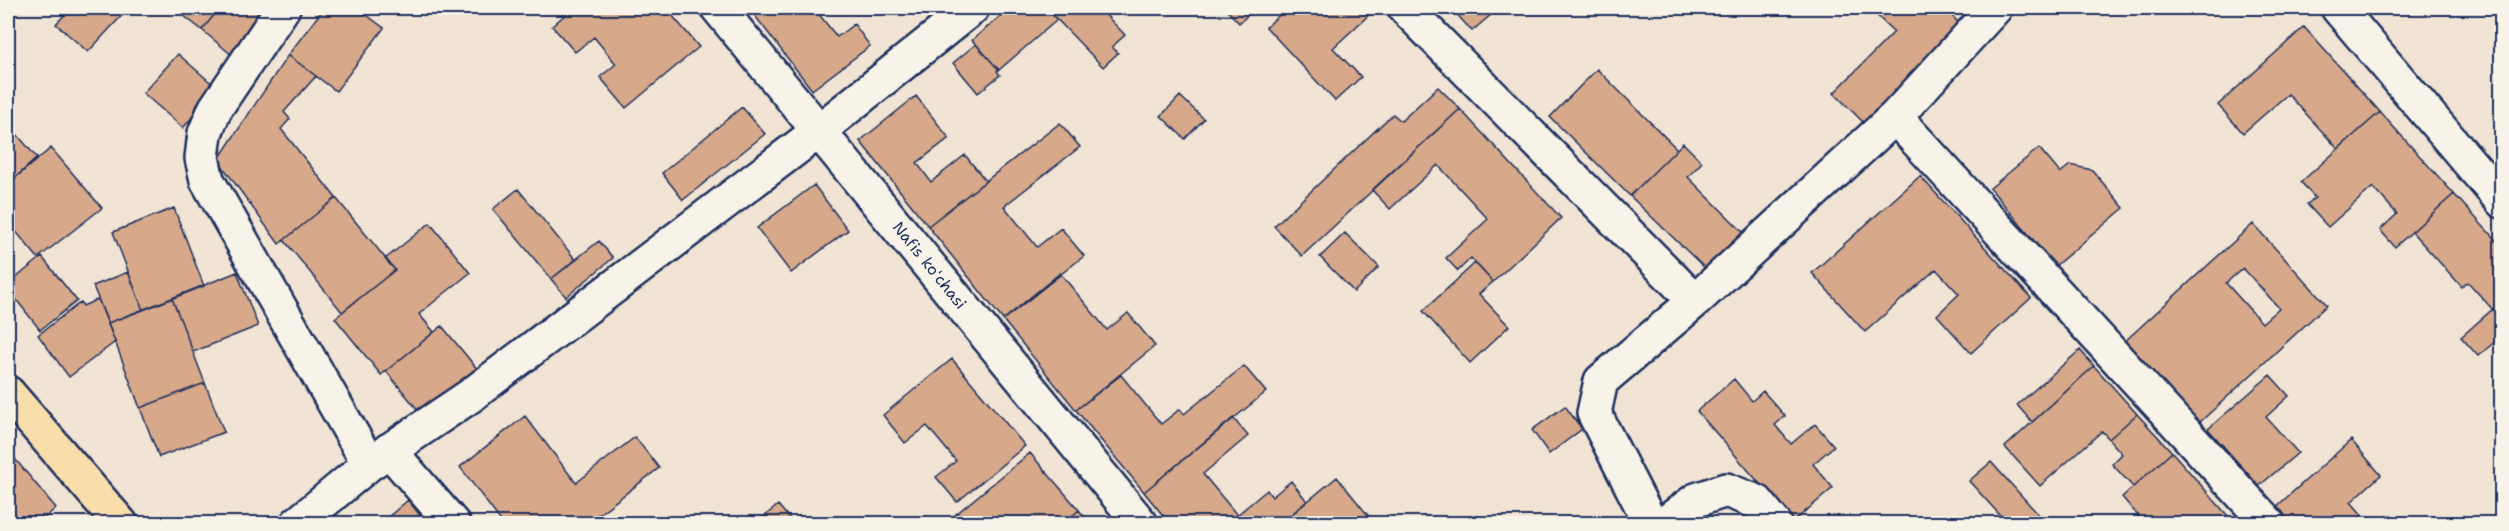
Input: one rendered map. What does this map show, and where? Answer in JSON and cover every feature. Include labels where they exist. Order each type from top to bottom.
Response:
[{"type":"main road","points":[[8,393],[121,524]]},
{"type":"street","points":[[283,8],[215,109],[205,134],[202,158],[207,180],[379,457],[453,524]]},
{"type":"street","name":"Nafis koʻchasi","points":[[718,8],[1141,524]]},
{"type":"street","points":[[297,524],[379,457],[470,396],[820,130],[972,8]]},
{"type":"street","points":[[1405,8],[1695,301]]},
{"type":"street","points":[[1652,524],[1594,413],[1601,381],[1695,301],[1895,117],[1995,8]]},
{"type":"street","points":[[2338,8],[2502,201]]},
{"type":"street","points":[[1895,117],[2269,524]]},
{"type":"street","points":[[1664,524],[1696,500],[1726,490],[1757,502],[1776,524]]},
{"type":"building","points":[[71,8],[129,8],[88,52],[56,24]]},
{"type":"building","points":[[174,8],[220,8],[202,30]]},
{"type":"building","points":[[220,8],[262,8],[268,12],[233,56],[202,30]]},
{"type":"building","points":[[324,8],[357,8],[384,28],[336,91],[288,55]]},
{"type":"building","points":[[573,8],[666,8],[699,47],[626,108],[600,77],[616,64],[594,37],[575,52],[552,26]]},
{"type":"building","points":[[749,8],[814,8],[837,37],[854,24],[870,46],[812,90]]},
{"type":"building","points":[[1010,8],[1046,8],[1057,20],[999,70],[972,40]]},
{"type":"building","points":[[1046,8],[1099,8],[1125,35],[1112,47],[1118,53],[1103,67]]},
{"type":"building","points":[[1225,8],[1256,8],[1239,23]]},
{"type":"building","points":[[1287,8],[1368,8],[1372,12],[1333,48],[1361,77],[1335,101],[1266,27]]},
{"type":"building","points":[[1451,8],[1499,8],[1472,31]]},
{"type":"building","points":[[1869,8],[1944,8],[1965,29],[1868,127],[1834,93],[1894,32]]},
{"type":"building","points":[[2304,27],[2380,112],[2338,149],[2288,94],[2243,133],[2218,105]]},
{"type":"building","points":[[976,44],[999,70],[997,71],[1000,75],[978,93],[953,63]]},
{"type":"building","points":[[178,54],[217,88],[183,128],[143,93]]},
{"type":"building","points":[[288,55],[316,76],[284,112],[290,119],[281,129],[336,198],[279,244],[218,160]]},
{"type":"building","points":[[1597,69],[1677,149],[1630,196],[1550,117]]},
{"type":"building","points":[[1438,87],[1460,109],[1302,256],[1274,226],[1393,114],[1401,121]]},
{"type":"building","points":[[916,96],[949,138],[917,163],[931,182],[965,155],[986,181],[928,226],[860,141]]},
{"type":"building","points":[[1180,96],[1204,119],[1185,139],[1161,116]]},
{"type":"building","points":[[742,107],[765,134],[683,200],[662,173]]},
{"type":"building","points":[[1460,109],[1561,218],[1493,282],[1471,258],[1458,271],[1446,258],[1488,219],[1438,165],[1390,209],[1372,190]]},
{"type":"building","points":[[2380,112],[2454,194],[2395,247],[2380,230],[2397,214],[2373,187],[2328,227],[2307,204],[2315,198],[2301,182]]},
{"type":"building","points":[[1060,123],[1080,147],[1004,206],[1037,247],[1061,228],[1084,256],[1003,320],[928,226]]},
{"type":"building","points":[[15,132],[37,158],[8,184],[8,139]]},
{"type":"building","points":[[1683,143],[1702,162],[1688,177],[1749,238],[1712,275],[1630,196]]},
{"type":"building","points":[[51,148],[102,208],[38,258],[8,222],[8,184]]},
{"type":"building","points":[[2039,148],[2060,173],[2070,165],[2092,170],[2124,208],[2055,266],[1990,188]]},
{"type":"building","points":[[1920,176],[2031,298],[1971,353],[1937,315],[1959,294],[1936,269],[1865,332],[1812,273]]},
{"type":"building","points":[[814,185],[848,230],[791,273],[757,228]]},
{"type":"building","points":[[518,189],[576,260],[551,279],[493,209]]},
{"type":"building","points":[[2454,194],[2502,247],[2502,301],[2493,310],[2468,282],[2462,287],[2412,232]]},
{"type":"building","points":[[336,198],[395,270],[342,312],[284,240]]},
{"type":"building","points":[[174,208],[204,286],[143,310],[113,232]]},
{"type":"building","points":[[430,223],[470,273],[419,314],[434,332],[381,375],[335,318],[395,270],[385,259]]},
{"type":"building","points":[[2253,224],[2327,305],[2199,423],[2124,342]],"holes":[[[2243,268],[2279,308],[2262,323],[2226,283]]]},
{"type":"building","points":[[1345,233],[1379,267],[1354,292],[1320,257]]},
{"type":"building","points":[[599,241],[613,258],[566,297],[551,279]]},
{"type":"building","points":[[42,257],[77,301],[40,330],[8,289],[8,284]]},
{"type":"building","points":[[1475,263],[1493,282],[1479,294],[1509,326],[1470,363],[1423,311]]},
{"type":"building","points":[[128,272],[143,310],[108,323],[93,286]]},
{"type":"building","points":[[237,272],[258,326],[193,352],[172,298]]},
{"type":"building","points":[[1060,273],[1107,330],[1128,313],[1155,346],[1076,410],[1003,320]]},
{"type":"building","points":[[172,298],[205,383],[140,408],[108,323]]},
{"type":"building","points":[[98,299],[115,342],[69,377],[38,335],[81,302],[83,306]]},
{"type":"building","points":[[2502,301],[2502,336],[2478,356],[2461,337]]},
{"type":"building","points":[[442,326],[478,370],[422,415],[386,371]]},
{"type":"building","points":[[2080,350],[2094,366],[2032,422],[2017,405]]},
{"type":"building","points":[[952,359],[1025,446],[957,502],[936,477],[956,461],[927,426],[905,443],[883,415]]},
{"type":"building","points":[[1244,366],[1266,392],[1144,492],[1076,410],[1121,375],[1161,424],[1180,409],[1184,414]]},
{"type":"building","points":[[2094,366],[2137,414],[2109,439],[2102,431],[2040,486],[2005,447]]},
{"type":"building","points":[[2270,375],[2289,396],[2266,417],[2298,453],[2259,486],[2208,429]]},
{"type":"building","points":[[1734,379],[1752,401],[1763,391],[1785,416],[1775,425],[1791,444],[1815,424],[1834,446],[1813,464],[1833,488],[1793,522],[1697,411]]},
{"type":"building","points":[[205,383],[224,432],[159,457],[140,408]]},
{"type":"building","points":[[1565,406],[1582,429],[1549,454],[1532,430]]},
{"type":"building","points":[[2137,414],[2172,452],[2133,487],[2112,464],[2122,454],[2109,439]]},
{"type":"building","points":[[525,416],[576,483],[635,437],[659,468],[586,524],[503,524],[460,467]]},
{"type":"building","points":[[1233,418],[1248,436],[1203,474],[1237,515],[1267,490],[1272,497],[1291,481],[1307,501],[1280,524],[1170,524],[1144,492]]},
{"type":"building","points":[[2351,440],[2381,475],[2351,502],[2370,524],[2290,524],[2276,507]]},
{"type":"building","points":[[2172,452],[2235,524],[2145,524],[2122,497]]},
{"type":"building","points":[[10,453],[56,508],[38,524],[8,524],[8,455]]},
{"type":"building","points":[[1030,453],[1079,510],[1063,524],[944,524]]},
{"type":"building","points":[[1991,462],[2047,524],[2008,524],[1969,481]]},
{"type":"building","points":[[1337,477],[1375,524],[1329,524],[1327,521],[1325,524],[1280,524]]},
{"type":"building","points":[[408,500],[427,524],[380,524]]},
{"type":"building","points":[[778,505],[794,524],[755,524]]},
{"type":"building","points":[[1079,510],[1090,524],[1063,524]]}]
